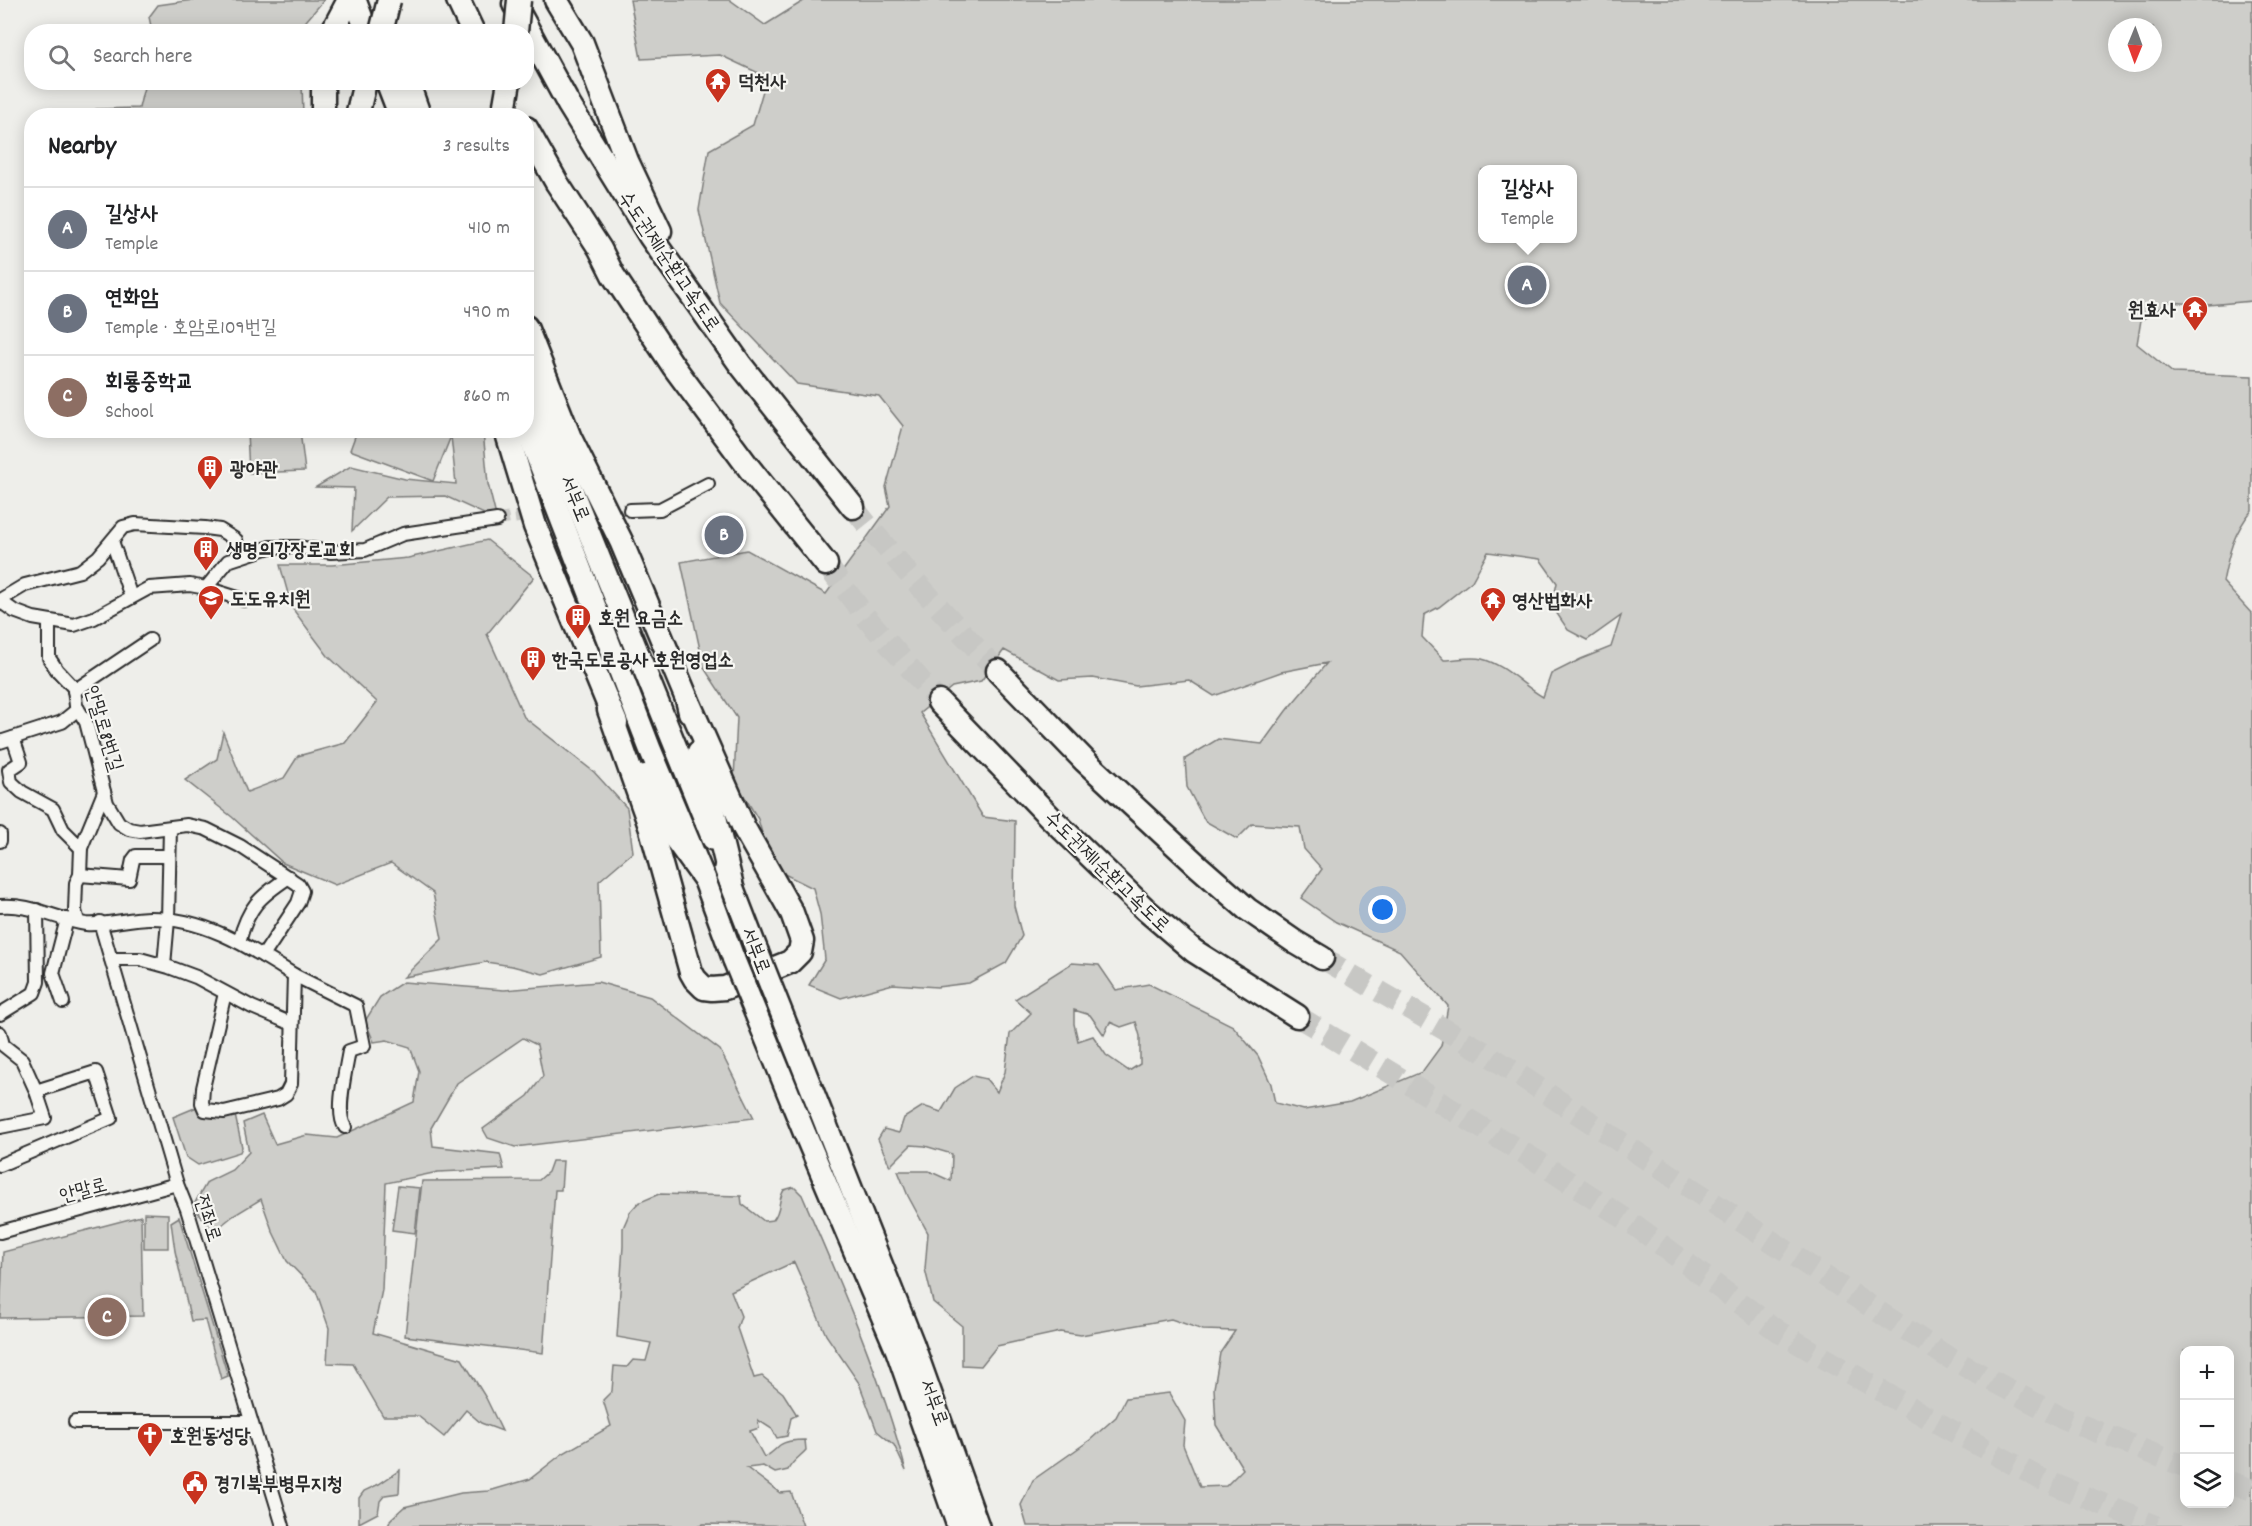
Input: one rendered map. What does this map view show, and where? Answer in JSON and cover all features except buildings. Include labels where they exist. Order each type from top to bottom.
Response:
[{"type":"highway","points":[[458,0],[469,24]]},
{"type":"highway","name":"수도권제1순환고속도로","points":[[511,0],[524,24]]},
{"type":"highway","points":[[517,24],[519,0]]},
{"type":"highway","points":[[556,0],[582,43],[627,160],[685,285]]},
{"type":"highway","points":[[344,24],[368,8]]},
{"type":"highway","points":[[368,8],[377,24]]},
{"type":"highway","points":[[368,8],[381,24]]},
{"type":"highway","name":"수도권제1순환고속도로","points":[[534,42],[569,105],[619,184],[632,210],[740,364],[854,507]]},
{"type":"highway","points":[[322,90],[323,108]]},
{"type":"highway","points":[[359,108],[363,90]]},
{"type":"highway","points":[[390,90],[397,108]]},
{"type":"highway","points":[[411,90],[417,108]]},
{"type":"highway","points":[[506,90],[516,108]]},
{"type":"highway","points":[[504,108],[507,90]]},
{"type":"highway","points":[[534,142],[557,183],[600,249],[613,275],[674,367],[749,468],[826,564]]},
{"type":"highway","points":[[508,438],[535,526],[609,710],[651,829],[694,979],[704,988],[718,989],[790,962],[800,952],[802,940],[792,913],[740,820],[621,541],[570,438],[534,347]]},
{"type":"highway","name":"서부로","points":[[534,397],[914,1344],[978,1526]]},
{"type":"highway","name":"서부로","points":[[530,438],[651,749],[704,878],[734,960],[897,1352],[958,1526]]},
{"type":"highway","points":[[999,671],[1085,761],[1247,909],[1323,958]]},
{"type":"highway","points":[[687,699],[730,882]]},
{"type":"highway","name":"수도권제1순환고속도로","points":[[939,702],[1095,862],[1146,910],[1194,951],[1297,1016]]},
{"type":"highway","points":[[609,710],[675,838],[704,878]]},
{"type":"street","points":[[630,510],[660,509],[708,484]]},
{"type":"street","points":[[206,588],[228,561],[270,547],[297,547],[331,552],[365,550],[403,534],[497,520]]},
{"type":"street","points":[[239,557],[236,540],[220,530],[135,524],[123,527],[93,562],[80,571],[25,585],[0,601],[14,611],[33,618],[74,625],[94,618],[149,588],[161,586],[189,585],[244,600]]},
{"type":"street","points":[[112,540],[131,597]]},
{"type":"street","name":"안말로8번길","points":[[49,621],[49,658],[74,691],[78,709],[86,722],[104,792],[81,848],[75,910],[53,972],[63,1002]]},
{"type":"street","points":[[74,691],[150,640]]},
{"type":"street","points":[[0,742],[62,722],[78,709]]},
{"type":"street","points":[[13,738],[21,762],[9,770],[11,782],[22,792],[53,809],[63,830],[81,848]]},
{"type":"street","points":[[104,792],[112,814],[119,823],[129,829],[140,831],[187,825],[206,829],[240,846],[298,884],[302,891],[298,903],[263,956]]},
{"type":"street","points":[[164,965],[168,920],[170,828]]},
{"type":"street","points":[[0,834],[0,841]]},
{"type":"street","points":[[80,875],[129,879],[132,860],[136,856],[170,856]]},
{"type":"street","points":[[239,942],[243,925],[254,904],[264,894],[289,878]]},
{"type":"street","points":[[0,906],[26,907],[87,924],[135,918],[168,920],[210,928],[239,942],[294,975],[356,1006],[364,1046],[349,1051],[341,1111],[341,1122],[345,1127]]},
{"type":"street","points":[[0,1014],[34,993],[38,982],[37,910]]},
{"type":"street","name":"전좌로","points":[[100,922],[177,1184],[187,1209],[283,1526]]},
{"type":"street","points":[[111,959],[140,960],[164,965],[196,977],[252,1007],[292,1023]]},
{"type":"street","points":[[225,993],[203,1088],[202,1103],[205,1110],[224,1112],[278,1099],[286,1094],[291,1084],[294,975]]},
{"type":"street","points":[[0,1127],[45,1118],[22,1060],[1,1042]]},
{"type":"street","points":[[0,1165],[111,1118],[96,1072],[36,1091]]},
{"type":"street","name":"안말로","points":[[0,1232],[177,1184]]},
{"type":"street","points":[[75,1422],[251,1422]]},
{"type":"shaded area","points":[[193,0],[324,0],[304,24],[150,24],[149,17],[158,5]]},
{"type":"shaded area","points":[[630,0],[730,0],[765,25],[805,0],[2252,0],[2252,301],[2208,305],[2170,302],[2141,320],[2137,344],[2173,373],[2252,376],[2252,510],[2240,527],[2233,544],[2223,582],[2252,614],[2252,1526],[1027,1526],[1021,1505],[1033,1480],[1090,1440],[1116,1417],[1126,1398],[1169,1393],[1185,1421],[1183,1445],[1200,1487],[1226,1486],[1243,1469],[1216,1425],[1214,1388],[1220,1353],[1235,1331],[1203,1330],[1171,1319],[1081,1335],[1060,1332],[997,1346],[981,1366],[962,1365],[962,1326],[933,1302],[925,1269],[928,1233],[908,1196],[898,1171],[929,1171],[951,1181],[952,1154],[925,1146],[911,1145],[890,1166],[878,1139],[884,1129],[899,1133],[904,1118],[923,1106],[941,1112],[955,1088],[973,1076],[986,1079],[997,1092],[1005,1072],[1010,1034],[1031,1013],[1015,999],[1072,963],[1099,965],[1116,990],[1149,984],[1233,1026],[1258,1056],[1271,1084],[1275,1103],[1304,1110],[1350,1102],[1422,1072],[1441,1046],[1448,1006],[1400,951],[1336,922],[1301,898],[1322,869],[1304,849],[1300,827],[1252,824],[1237,839],[1205,821],[1187,787],[1185,759],[1218,739],[1262,744],[1286,711],[1327,663],[1281,672],[1214,696],[1189,680],[1136,686],[1093,678],[1059,680],[1004,650],[981,681],[952,687],[920,713],[983,817],[1015,821],[1014,906],[1022,936],[1006,963],[969,983],[937,987],[893,984],[841,998],[809,985],[825,959],[820,914],[813,888],[772,868],[758,819],[734,779],[737,718],[704,668],[681,562],[747,550],[826,594],[890,506],[886,487],[903,426],[879,396],[797,384],[720,303],[699,210],[709,150],[753,125],[767,77],[720,55],[641,59]],"holes":[[[1488,552],[1540,559],[1557,583],[1552,606],[1568,630],[1587,640],[1621,616],[1611,647],[1551,674],[1543,697],[1491,662],[1473,658],[1444,660],[1422,637],[1424,615],[1439,607],[1472,581]],[[1074,1010],[1090,1015],[1104,1035],[1110,1022],[1121,1027],[1136,1022],[1140,1036],[1140,1064],[1129,1071],[1106,1055],[1093,1036],[1078,1041]]]},
{"type":"shaded area","points":[[143,90],[302,90],[303,108],[139,108]]},
{"type":"shaded area","points":[[247,438],[301,438],[305,471],[249,473]]},
{"type":"shaded area","points":[[354,438],[450,438],[433,481],[350,450]]},
{"type":"shaded area","points":[[451,438],[484,438],[488,484],[497,520],[445,496],[387,497],[352,531],[354,488],[316,487],[351,466],[405,479],[456,484]]},
{"type":"shaded area","points":[[487,540],[534,577],[487,634],[524,717],[594,772],[627,808],[633,852],[599,881],[601,957],[543,974],[486,962],[404,977],[442,939],[433,893],[391,863],[335,885],[283,863],[232,817],[185,780],[217,759],[223,732],[247,792],[284,778],[298,756],[345,743],[377,702],[328,656],[292,608],[280,565],[332,565],[408,558]]},
{"type":"shaded area","points":[[403,982],[504,990],[598,982],[650,997],[720,1050],[754,1118],[515,1147],[488,1138],[483,1129],[528,1096],[543,1076],[537,1045],[523,1038],[457,1083],[431,1128],[433,1146],[500,1154],[504,1169],[438,1172],[386,1183],[382,1290],[373,1333],[462,1359],[486,1398],[502,1431],[481,1423],[466,1410],[444,1437],[418,1416],[383,1416],[353,1364],[327,1363],[329,1328],[316,1291],[287,1261],[272,1230],[261,1199],[233,1216],[213,1232],[193,1206],[207,1182],[232,1170],[249,1152],[243,1123],[262,1115],[275,1144],[307,1135],[337,1138],[414,1102],[419,1071],[410,1047],[387,1040],[374,1042],[365,1021],[380,997]]},
{"type":"shaded area","points":[[197,1107],[202,1116],[223,1118],[235,1115],[242,1147],[240,1152],[198,1165],[186,1157],[173,1117]]},
{"type":"shaded area","points":[[552,1161],[563,1161],[561,1190],[555,1190],[543,1353],[405,1336],[422,1181],[539,1180],[548,1172]]},
{"type":"shaded area","points":[[398,1186],[420,1188],[415,1233],[392,1230]]},
{"type":"shaded area","points":[[794,1187],[802,1195],[859,1331],[885,1400],[906,1471],[894,1445],[877,1431],[859,1383],[826,1335],[794,1262],[731,1291],[741,1316],[737,1328],[754,1378],[762,1376],[783,1393],[797,1415],[791,1418],[787,1436],[777,1438],[772,1429],[758,1420],[759,1428],[750,1431],[764,1457],[783,1443],[792,1441],[805,1440],[806,1450],[788,1470],[775,1473],[763,1466],[747,1468],[780,1493],[791,1492],[803,1526],[703,1524],[700,1526],[388,1526],[391,1519],[404,1507],[461,1493],[489,1491],[530,1479],[562,1454],[611,1426],[603,1400],[612,1391],[614,1366],[627,1367],[633,1360],[646,1361],[651,1343],[617,1337],[623,1228],[630,1212],[638,1203],[659,1194],[741,1196],[742,1204],[764,1221],[773,1220],[778,1212],[784,1190]]},
{"type":"shaded area","points":[[144,1213],[168,1214],[168,1248],[144,1248]]},
{"type":"shaded area","points":[[141,1216],[143,1316],[0,1318],[3,1252]]},
{"type":"shaded area","points":[[179,1217],[228,1376],[221,1379],[205,1320],[191,1321],[175,1251],[171,1222]]},
{"type":"shaded area","points":[[400,1470],[399,1493],[385,1495],[380,1501],[378,1513],[359,1523],[359,1498],[364,1491]]},
{"type":"tunnel","points":[[853,507],[924,591],[998,671]]},
{"type":"tunnel","points":[[497,520],[580,510],[630,510]]},
{"type":"tunnel","points":[[826,564],[865,616],[939,702]]},
{"type":"tunnel","points":[[1322,958],[1487,1054],[1946,1356],[2060,1417],[2180,1464]]},
{"type":"tunnel","points":[[1297,1016],[1540,1163],[1636,1226],[1779,1332],[1932,1420],[2041,1479],[2156,1526]]},
{"type":"tunnel","points":[[2234,1483],[2252,1490]]},
{"type":"place","name":"덕천사","points":[[718,104]]},
{"type":"place","name":"길상사","points":[[1527,285]]},
{"type":"place","name":"원효사","points":[[2195,332]]},
{"type":"place","name":"광야관","points":[[210,491]]},
{"type":"place","name":"연화암","points":[[724,535]]},
{"type":"place","name":"생명의강장로교회","points":[[206,572]]},
{"type":"place","name":"도도유치원","points":[[211,621]]},
{"type":"place","name":"영산법화사","points":[[1493,623]]},
{"type":"place","name":"호원 요금소","points":[[578,640]]},
{"type":"place","name":"한국도로공사 호원영업소","points":[[533,682]]},
{"type":"place","name":"회룡중학교","points":[[107,1317]]},
{"type":"place","name":"호원동성당","points":[[150,1458]]},
{"type":"place","name":"경기북부병무지청","points":[[195,1506]]}]
